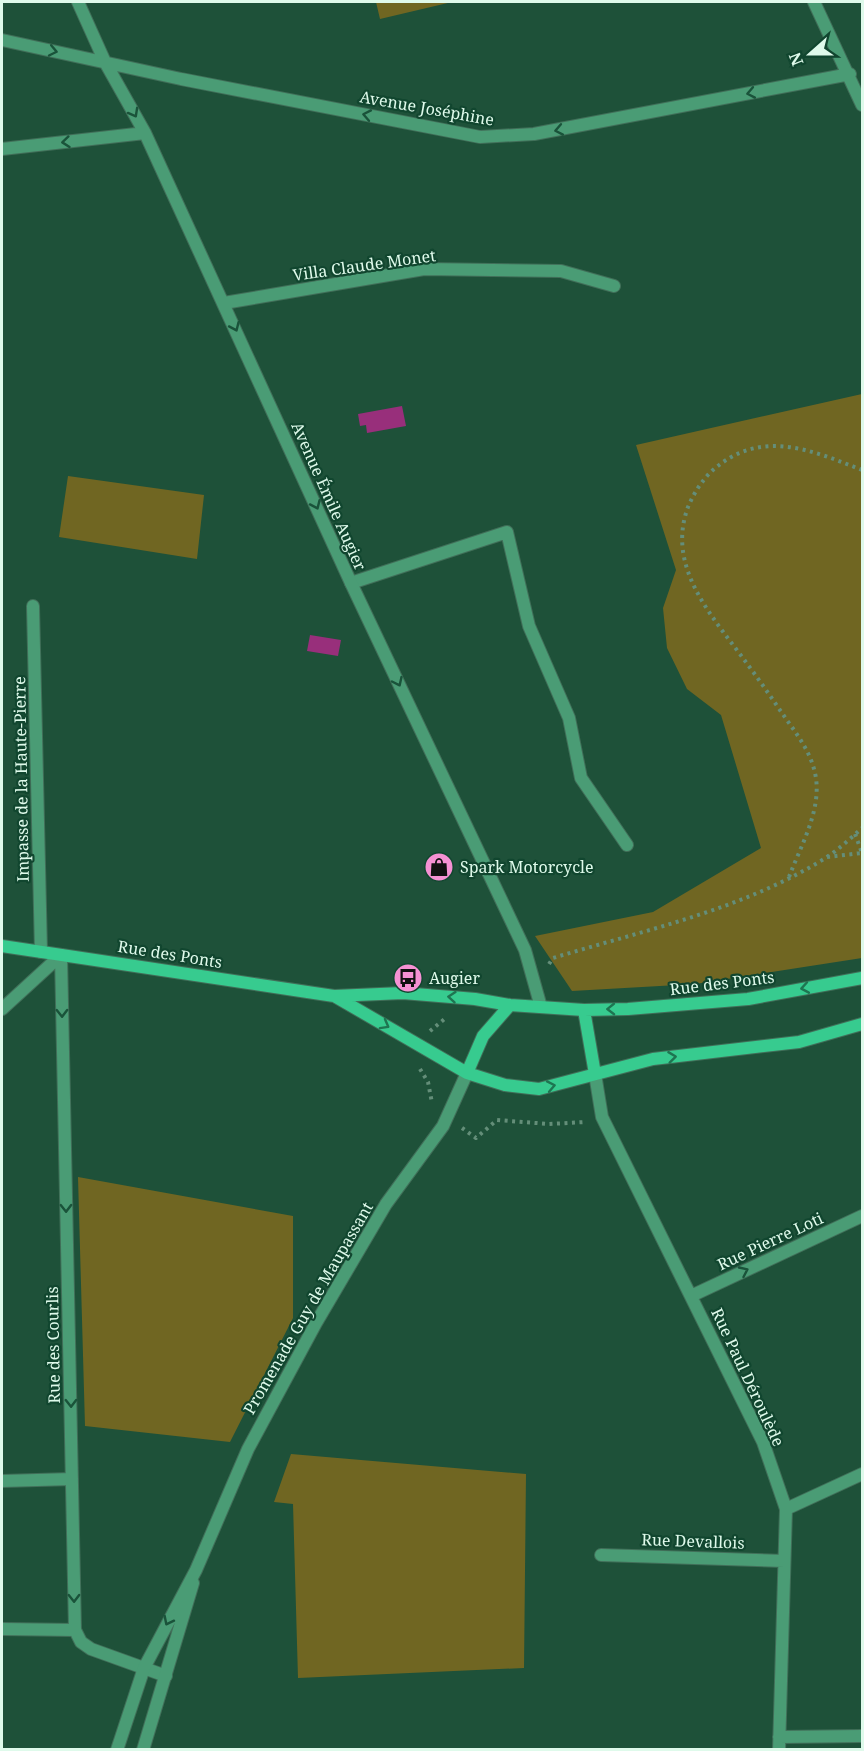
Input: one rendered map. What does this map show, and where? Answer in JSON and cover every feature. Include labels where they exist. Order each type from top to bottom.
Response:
[{"type":"main road","name":"Rue des Ponts","points":[[2,946],[334,996],[403,993],[456,997],[510,1005],[584,1010],[628,1009],[748,999],[862,978]]},
{"type":"main road","name":"Rue des Ponts","points":[[334,996],[467,1073],[505,1085],[539,1089],[595,1074]]},
{"type":"main road","points":[[467,1073],[483,1036],[510,1005]]},
{"type":"main road","points":[[584,1010],[595,1074],[653,1059],[799,1042],[862,1024]]},
{"type":"street","name":"Avenue Émile Augier","points":[[78,2],[105,62],[145,133],[351,584],[525,950],[541,1007]]},
{"type":"street","points":[[814,2],[850,74],[862,105]]},
{"type":"street","name":"Avenue Joséphine","points":[[2,40],[480,137],[534,134],[850,74]]},
{"type":"street","points":[[2,149],[145,133]]},
{"type":"street","name":"Villa Claude Monet","points":[[224,303],[424,269],[561,271],[614,286]]},
{"type":"street","points":[[351,584],[507,532],[529,626],[569,718],[581,778],[627,845]]},
{"type":"street","name":"Impasse de la Haute-Pierre","points":[[33,606],[41,952]]},
{"type":"street","points":[[2,1009],[61,955]]},
{"type":"street","name":"Rue des Courlis","points":[[61,955],[75,1630]]},
{"type":"street","name":"Promenade Guy de Maupassant","points":[[117,1749],[144,1668],[196,1570],[248,1449],[316,1323],[386,1204],[443,1126],[467,1073]]},
{"type":"street","name":"Rue Paul Déroulède","points":[[595,1074],[602,1117],[763,1443],[786,1509],[779,1743]]},
{"type":"street","name":"Rue Pierre Loti","points":[[691,1296],[862,1216]]},
{"type":"street","points":[[786,1509],[862,1474]]},
{"type":"street","points":[[2,1481],[72,1479]]},
{"type":"street","name":"Rue Devallois","points":[[601,1555],[784,1560]]},
{"type":"street","name":"Promenade Guy de Maupassant","points":[[143,1749],[196,1570]]},
{"type":"street","points":[[2,1629],[75,1630],[81,1641],[91,1648],[166,1676]]},
{"type":"street","points":[[779,1743],[862,1736]]},
{"type":"path","points":[[789,877],[816,803],[814,771],[799,737],[696,592],[684,556],[685,517],[700,484],[711,472],[726,459],[747,450],[787,445],[807,448],[862,470]]},
{"type":"path","points":[[549,964],[553,958],[739,901],[826,857],[862,828]]},
{"type":"path","points":[[826,857],[862,853],[855,834]]},
{"type":"path","points":[[456,997],[457,1010],[430,1031],[409,1060],[418,1067],[428,1082],[432,1105],[476,1138],[497,1120],[549,1124],[585,1122]]},
{"type":"shaded area","points":[[376,2],[452,2],[380,19]]},
{"type":"shaded area","points":[[862,394],[862,958],[695,984],[572,991],[535,936],[653,912],[761,848],[721,715],[687,689],[667,648],[663,608],[676,570],[636,445]]},
{"type":"shaded area","points":[[402,406],[406,426],[367,433],[366,425],[360,426],[358,414]]},
{"type":"shaded area","points":[[68,476],[204,495],[197,559],[59,537]]},
{"type":"shaded area","points":[[310,635],[341,640],[338,656],[307,651]]},
{"type":"shaded area","points":[[78,1177],[293,1216],[293,1318],[230,1442],[85,1426]]},
{"type":"shaded area","points":[[291,1454],[526,1474],[524,1668],[298,1678],[293,1504],[274,1502]]},
{"type":"place","name":"Spark Motorcycle","points":[[439,867]]},
{"type":"place","name":"Augier","points":[[408,978]]}]
